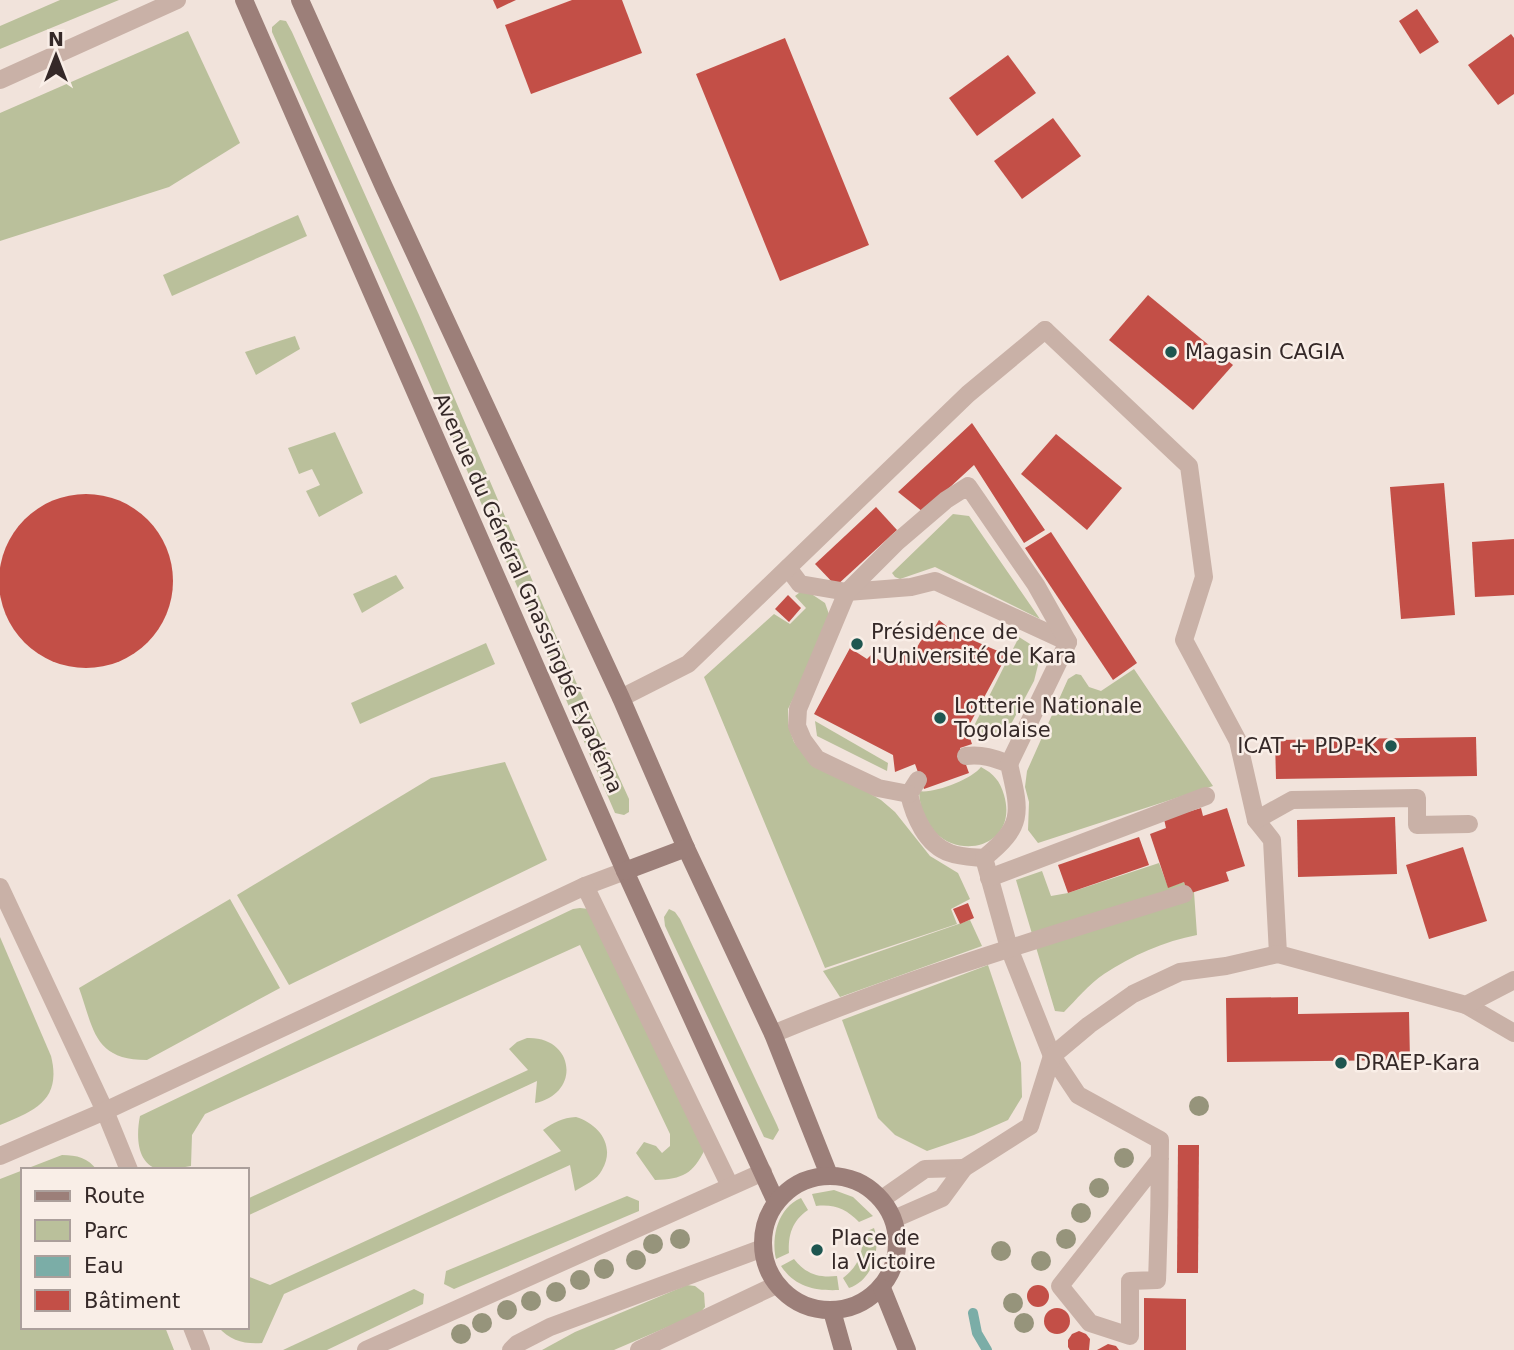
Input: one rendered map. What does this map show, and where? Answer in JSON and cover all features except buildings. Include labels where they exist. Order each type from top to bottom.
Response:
[{"type":"main road","name":"Avenue du Général Gnassingbé Eyadéma","points":[[244,0],[625,872],[776,1202]]},
{"type":"main road","name":"Avenue du Général Gnassingbé Eyadéma","points":[[300,0],[773,1034],[829,1175]]},
{"type":"main road","points":[[625,872],[686,848]]},
{"type":"main road","points":[[829,1175],[849,1178],[867,1186],[882,1199],[894,1219],[898,1237],[897,1255],[892,1272],[882,1288],[868,1300],[850,1308],[832,1311],[811,1308],[792,1299],[776,1285],[766,1267],[762,1248],[763,1232],[776,1202],[790,1188],[809,1179],[829,1175]]},
{"type":"main road","points":[[882,1288],[906,1350]]},
{"type":"main road","points":[[832,1311],[843,1350]]},
{"type":"street","points":[[0,80],[177,0]]},
{"type":"street","points":[[621,698],[688,664],[968,394],[1045,330],[1189,466],[1203,577],[1184,640],[1238,741],[1256,820],[1272,840],[1278,954]]},
{"type":"street","points":[[968,486],[1036,585],[1068,642],[1009,764],[1018,806],[1014,825],[1004,842],[984,858],[949,853],[932,843],[912,808],[914,787],[878,788],[817,759],[803,740],[797,726],[798,709],[847,592],[897,542],[946,500],[968,486]]},
{"type":"street","points":[[788,568],[800,584],[847,592],[911,587],[935,581],[1068,642]]},
{"type":"street","points":[[966,756],[993,757],[1009,764]]},
{"type":"street","points":[[989,878],[1206,796]]},
{"type":"street","points":[[1256,820],[1292,800],[1417,798],[1417,825],[1469,824]]},
{"type":"street","points":[[984,858],[1009,948],[1052,1056],[1079,1095],[1160,1140],[1160,1159],[1157,1280],[1130,1281],[1130,1336],[1090,1323],[1060,1286],[1160,1159]]},
{"type":"street","points":[[0,1156],[105,1111],[586,886],[625,872]]},
{"type":"street","points":[[586,886],[730,1186]]},
{"type":"street","points":[[0,887],[105,1111],[128,1168]]},
{"type":"street","points":[[773,1034],[842,1006],[1009,948],[1184,894]]},
{"type":"street","points":[[894,1219],[942,1198],[964,1168],[1030,1126],[1052,1056],[1089,1025],[1133,994],[1180,972],[1226,966],[1278,954],[1466,1005],[1514,1033]]},
{"type":"street","points":[[1466,1005],[1514,981]]},
{"type":"street","points":[[882,1199],[925,1169],[964,1168]]},
{"type":"street","points":[[366,1350],[762,1172]]},
{"type":"street","points":[[510,1350],[550,1327],[762,1248]]},
{"type":"street","points":[[639,1350],[776,1285]]},
{"type":"street","points":[[193,1329],[201,1350]]},
{"type":"green space","points":[[60,0],[119,0],[0,49],[0,26]]},
{"type":"green space","points":[[280,20],[286,21],[292,32],[419,315],[571,671],[629,799],[629,812],[624,815],[615,813],[415,350],[272,32],[272,27]]},
{"type":"green space","points":[[188,31],[240,143],[169,187],[0,241],[0,113]]},
{"type":"green space","points":[[298,215],[307,236],[172,296],[163,275]]},
{"type":"green space","points":[[295,336],[300,349],[256,375],[245,352]]},
{"type":"green space","points":[[335,432],[363,493],[319,517],[306,491],[320,485],[312,469],[299,474],[288,448]]},
{"type":"green space","points":[[953,514],[969,516],[1040,619],[935,567],[900,579],[895,577],[892,573]]},
{"type":"green space","points":[[396,575],[404,588],[362,613],[353,594]]},
{"type":"green space","points":[[804,589],[825,603],[830,617],[788,709],[788,725],[794,742],[805,756],[881,800],[895,812],[930,856],[958,873],[970,899],[951,909],[957,924],[825,968],[704,677],[774,614],[790,624],[806,608],[795,596]]},
{"type":"green space","points":[[1019,637],[1030,644],[1040,657],[1034,681],[1009,728],[996,736],[980,736],[975,724]]},
{"type":"green space","points":[[486,643],[495,664],[360,724],[351,703]]},
{"type":"green space","points":[[1134,669],[1213,786],[1038,843],[1028,830],[1029,802],[1025,787],[1027,771],[1068,679],[1076,674],[1081,675],[1089,687],[1101,691]]},
{"type":"green space","points":[[815,721],[888,763],[887,771],[817,736]]},
{"type":"green space","points":[[505,762],[547,860],[289,985],[237,895],[431,778]]},
{"type":"green space","points":[[981,767],[993,775],[1001,786],[1006,816],[999,832],[986,842],[970,846],[952,843],[936,834],[924,816],[919,791],[952,785]]},
{"type":"green space","points":[[1159,863],[1168,887],[1184,882],[1188,894],[1194,892],[1197,935],[1161,945],[1125,961],[1098,978],[1064,1012],[1055,1011],[1016,880],[1042,871],[1051,896]]},
{"type":"green space","points":[[230,899],[280,988],[147,1060],[129,1059],[106,1048],[93,1029],[79,988]]},
{"type":"green space","points":[[573,909],[589,909],[705,1149],[686,1174],[655,1180],[636,1153],[644,1142],[656,1146],[662,1153],[670,1146],[670,1134],[580,945],[205,1114],[192,1135],[191,1166],[154,1168],[143,1157],[138,1141],[140,1116]]},
{"type":"green space","points":[[669,909],[680,919],[777,1125],[779,1130],[773,1140],[764,1137],[665,926],[664,917]]},
{"type":"green space","points":[[970,920],[982,946],[840,997],[823,971]]},
{"type":"green space","points":[[0,937],[51,1056],[53,1083],[43,1102],[0,1125]]},
{"type":"green space","points":[[988,965],[1021,1063],[1022,1097],[1008,1120],[927,1151],[895,1135],[878,1118],[842,1020]]},
{"type":"green space","points":[[527,1038],[543,1040],[555,1046],[563,1055],[566,1078],[550,1097],[535,1103],[537,1081],[248,1216],[248,1199],[528,1070],[509,1049]]},
{"type":"green space","points":[[576,1117],[592,1125],[603,1137],[606,1145],[606,1161],[602,1170],[587,1184],[575,1191],[570,1165],[284,1294],[262,1343],[238,1341],[220,1329],[248,1329],[248,1276],[270,1285],[561,1151],[543,1130],[566,1118]]},
{"type":"green space","points":[[62,1155],[82,1158],[95,1168],[28,1168]]},
{"type":"green space","points":[[21,1171],[21,1329],[166,1329],[174,1350],[0,1350],[0,1179]]},
{"type":"green space","points":[[834,1190],[853,1197],[873,1216],[859,1222],[840,1208],[816,1206],[812,1194]]},
{"type":"green space","points":[[627,1196],[639,1201],[639,1211],[454,1289],[444,1284],[446,1271]]},
{"type":"green space","points":[[801,1198],[808,1210],[792,1229],[789,1253],[776,1259],[778,1224],[787,1209]]},
{"type":"green space","points":[[874,1228],[876,1245],[873,1263],[864,1278],[849,1288],[843,1278],[853,1269],[859,1258],[863,1233]]},
{"type":"green space","points":[[794,1259],[813,1274],[837,1276],[839,1290],[822,1290],[793,1279],[781,1266]]},
{"type":"green space","points":[[687,1285],[695,1286],[704,1293],[705,1307],[700,1313],[614,1350],[542,1350],[575,1332]]},
{"type":"green space","points":[[414,1289],[424,1294],[423,1304],[327,1350],[283,1350]]},
{"type":"water","points":[[88,506],[114,512],[136,527],[146,540],[156,562],[158,583],[154,604],[144,621],[129,635],[111,645],[89,649],[65,647],[50,641],[38,631],[27,620],[19,606],[13,578],[20,549],[37,525],[62,510]],"holes":[[[86,529],[97,537],[119,544],[120,554],[134,575],[126,590],[125,607],[114,611],[96,628],[87,624],[64,624],[45,603],[38,600],[39,590],[34,566],[54,538],[65,538]]]},
{"type":"water","points":[[82,540],[97,543],[109,551],[117,563],[120,578],[117,593],[109,605],[97,613],[82,616],[67,613],[55,605],[47,593],[44,578],[47,563],[55,551],[67,543]]},
{"type":"waterway","points":[[973,1313],[977,1333],[987,1350]]},
{"type":"place","name":"Magasin CAGIA","points":[[1171,352]]},
{"type":"place","name":"Présidence de l'Université de Kara","points":[[857,644]]},
{"type":"place","name":"Lotterie Nationale Togolaise","points":[[940,718]]},
{"type":"place","name":"ICAT + PDP-K","points":[[1391,746]]},
{"type":"place","name":"DRAEP-Kara","points":[[1341,1063]]},
{"type":"place","name":"Place de la Victoire","points":[[817,1250]]}]
